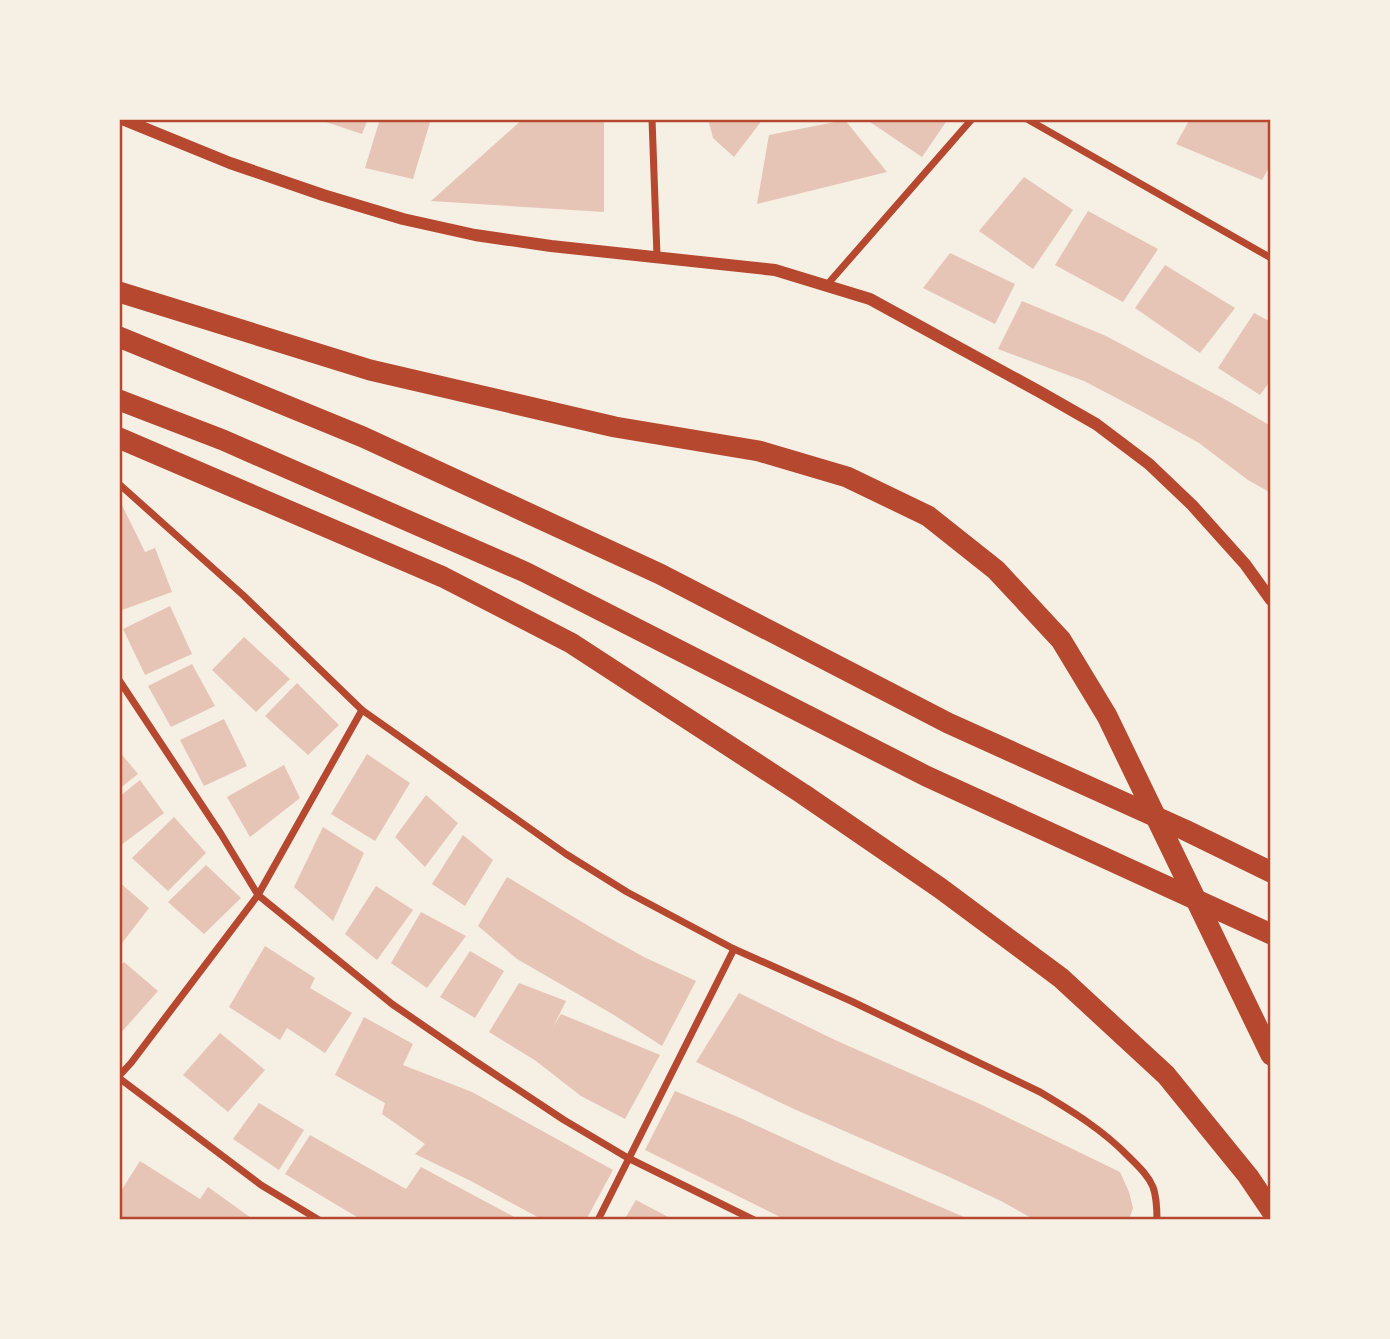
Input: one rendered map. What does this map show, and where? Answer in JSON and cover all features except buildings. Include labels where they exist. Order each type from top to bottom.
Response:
[{"type":"highway","points":[[119,292],[370,370],[615,427],[759,451],[847,477],[928,516],[996,570],[1061,640],[1107,716],[1271,1055]]},
{"type":"highway","points":[[119,337],[363,437],[660,574],[948,723],[1185,830],[1271,872]]},
{"type":"highway","points":[[119,400],[223,440],[525,572],[926,776],[1271,934]]},
{"type":"highway","points":[[119,438],[443,577],[571,643],[803,794],[940,888],[1061,978],[1166,1075],[1248,1176],[1271,1210]]},
{"type":"street","points":[[122,119],[242,167],[403,219],[487,237],[551,246],[775,270],[870,299],[1096,424],[1149,464],[1192,505],[1245,564],[1271,600]]},
{"type":"street","points":[[652,119],[657,257]]},
{"type":"street","points":[[826,286],[972,119]]},
{"type":"street","points":[[1027,119],[1271,258]]},
{"type":"street","points":[[119,484],[243,595],[362,710],[566,855],[627,892],[734,949],[851,1001],[1065,1106],[1113,1140],[1147,1175],[1157,1202],[1157,1220]]},
{"type":"street","points":[[119,680],[258,895],[392,1004],[564,1120],[628,1158],[754,1220]]},
{"type":"street","points":[[319,1220],[261,1185],[119,1077],[258,895],[362,710]]},
{"type":"street","points":[[598,1220],[734,949]]}]
